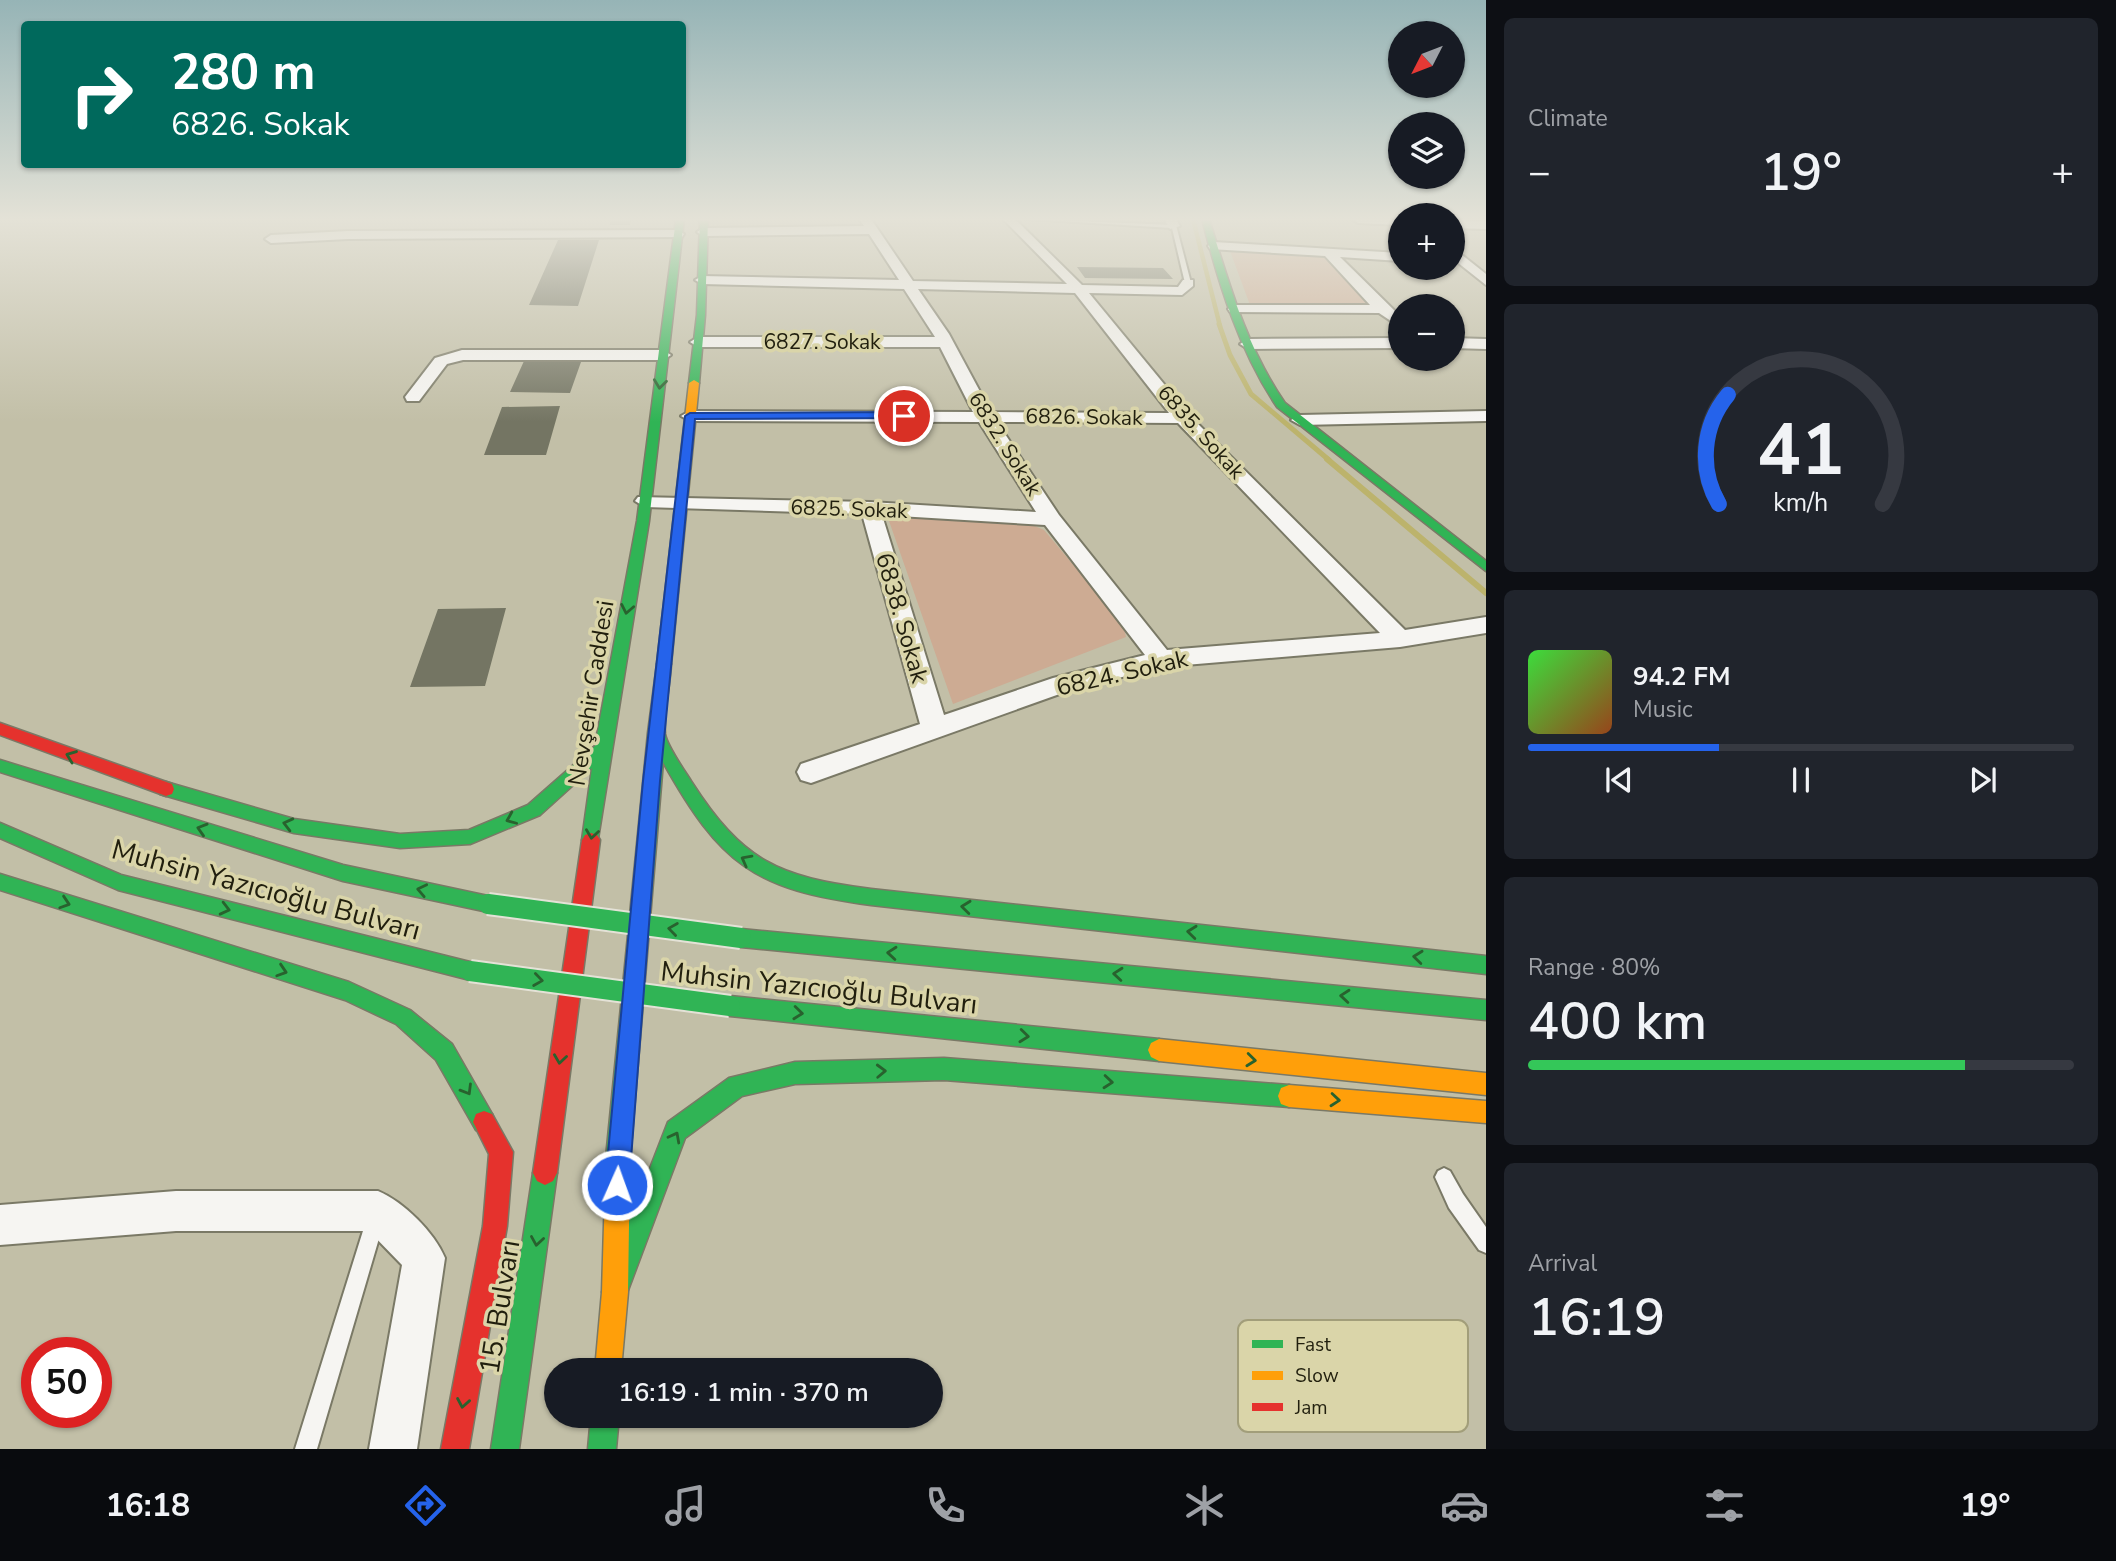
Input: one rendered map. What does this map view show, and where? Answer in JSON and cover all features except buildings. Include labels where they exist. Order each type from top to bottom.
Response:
[{"type":"main road","name":"Nevşehir Caddesi","points":[[545,1174],[603,749],[645,501],[671,287]]},
{"type":"main road","points":[[609,1358],[615,1292],[618,1158],[656,733],[702,287]]},
{"type":"main road","points":[[1228,287],[1264,386],[1300,420],[1486,567]]},
{"type":"main road","points":[[0,729],[132,779],[294,826],[400,841],[470,836],[534,810],[603,749]]},
{"type":"main road","points":[[656,733],[704,819],[736,855],[793,884],[871,898],[1486,965]]},
{"type":"main road","name":"Muhsin Yazıcıoğlu Bulvarı","points":[[0,766],[343,873],[488,904],[741,938],[1486,1010]]},
{"type":"main road","name":"Muhsin Yazıcıoğlu Bulvarı","points":[[0,830],[118,882],[470,971],[730,1006],[1486,1084]]},
{"type":"main road","points":[[0,882],[349,992],[403,1017],[444,1052],[502,1152],[495,1226],[455,1449]]},
{"type":"main road","points":[[615,1292],[676,1130],[737,1086],[795,1073],[944,1069],[1486,1112]]},
{"type":"main road","name":"15. Bulvarı","points":[[505,1449],[545,1174]]},
{"type":"main road","points":[[602,1449],[604,1428]]},
{"type":"street","name":"6832. Sokak","points":[[909,287],[945,342],[984,416],[1051,519],[1161,659]]},
{"type":"street","points":[[1000,287],[1185,287]]},
{"type":"street","points":[[1361,287],[1388,314]]},
{"type":"street","name":"6835. Sokak","points":[[1079,288],[1183,418],[1400,639]]},
{"type":"street","points":[[1235,309],[1382,309]]},
{"type":"street","name":"6827. Sokak","points":[[698,341],[945,342]]},
{"type":"street","points":[[1248,344],[1388,343]]},
{"type":"street","points":[[1465,343],[1486,344]]},
{"type":"street","points":[[413,397],[441,361],[462,355],[663,355]]},
{"type":"street","name":"6826. Sokak","points":[[690,416],[1183,418]]},
{"type":"street","points":[[1464,416],[1486,429]]},
{"type":"street","points":[[1300,420],[1486,416]]},
{"type":"street","name":"6825. Sokak","points":[[645,501],[870,508],[1051,519]]},
{"type":"street","name":"6838. Sokak","points":[[870,508],[935,729]]},
{"type":"street","name":"6824. Sokak","points":[[811,772],[1062,684],[1161,659],[1400,639],[1486,625]]},
{"type":"street","points":[[0,1225],[176,1211],[378,1211],[425,1258],[393,1449]]},
{"type":"lane","points":[[1444,1177],[1456,1201],[1486,1243]]},
{"type":"lane","points":[[306,1449],[378,1211]]},
{"type":"shaded area","points":[[1243,287],[1351,287],[1368,305],[1250,305]]},
{"type":"shaded area","points":[[888,518],[1025,522],[1044,530],[1123,624],[1126,637],[953,704]]},
{"type":"waterway","points":[[1210,287],[1220,326]]},
{"type":"waterway","points":[[1219,324],[1230,355],[1251,394],[1329,460]]},
{"type":"waterway","points":[[1327,459],[1486,593]]},
{"type":"traffic: fast","points":[[591,840],[603,749],[643,521],[672,287]]},
{"type":"traffic: fast","points":[[694,383],[702,287]]},
{"type":"traffic: fast","points":[[1226,287],[1244,339],[1281,405],[1486,567]]},
{"type":"traffic: fast","points":[[618,1158],[664,664]]},
{"type":"traffic: fast","points":[[656,733],[697,805],[731,846],[752,863],[775,876],[802,886],[871,897],[1486,965]]},
{"type":"traffic: fast","points":[[166,789],[294,826],[400,841],[470,837],[534,810],[603,749]]},
{"type":"traffic: fast","points":[[0,766],[343,873],[488,904]]},
{"type":"traffic: fast","points":[[0,830],[118,882],[470,971]]},
{"type":"traffic: fast","points":[[0,882],[349,992],[403,1017],[444,1052],[484,1122]]},
{"type":"traffic: fast","points":[[488,904],[741,938]]},
{"type":"traffic: fast","points":[[741,938],[1486,1010]]},
{"type":"traffic: fast","points":[[470,971],[730,1006]]},
{"type":"traffic: fast","points":[[730,1006],[1159,1050]]},
{"type":"traffic: fast","points":[[615,1292],[676,1130],[737,1086],[795,1073],[944,1069],[1289,1096]]},
{"type":"traffic: fast","points":[[505,1449],[545,1173]]},
{"type":"traffic: fast","points":[[602,1449],[604,1428]]},
{"type":"traffic: slow","points":[[664,664],[694,383]]},
{"type":"traffic: slow","points":[[1159,1050],[1486,1084]]},
{"type":"traffic: slow","points":[[1289,1096],[1486,1112]]},
{"type":"traffic: slow","points":[[609,1358],[615,1292],[618,1158]]},
{"type":"traffic: jam","points":[[0,729],[166,789]]},
{"type":"traffic: jam","points":[[545,1173],[591,840]]},
{"type":"traffic: jam","points":[[455,1449],[495,1226],[501,1152],[484,1122]]},
{"type":"route","points":[[617,1185],[651,781],[690,416],[904,416]]}]
